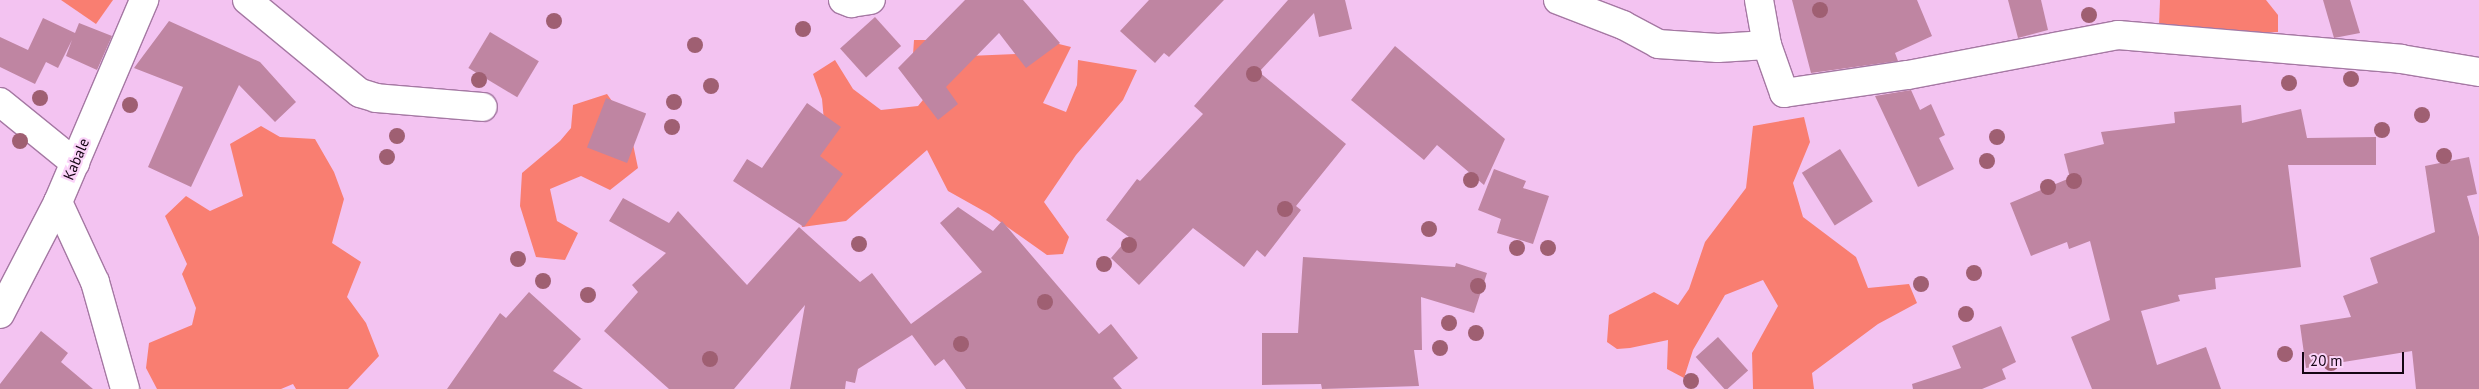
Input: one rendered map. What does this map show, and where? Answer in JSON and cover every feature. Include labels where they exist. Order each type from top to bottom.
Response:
[{"type":"street","name":"Kabale","points":[[0,314],[58,202],[144,0]]},
{"type":"street","points":[[247,0],[360,92],[376,98],[483,107]]},
{"type":"street","points":[[842,0],[851,3],[871,0]]},
{"type":"street","points":[[1558,0],[1623,25],[1658,44],[1718,48],[1767,45]]},
{"type":"street","points":[[1758,0],[1767,45],[1784,93],[1908,75],[2118,35],[2401,59],[2479,72]]},
{"type":"street","points":[[0,102],[75,163]]},
{"type":"street","points":[[58,202],[95,282],[125,389]]},
{"type":"shaded area","points":[[61,0],[113,0],[96,24]]},
{"type":"shaded area","points":[[2160,0],[2266,0],[2278,15],[2278,32],[2234,34],[2159,26]]},
{"type":"shaded area","points":[[914,40],[947,40],[968,56],[1016,54],[1047,41],[1071,47],[1043,103],[1066,112],[1077,85],[1078,60],[1137,70],[1123,100],[1076,155],[1044,202],[1069,237],[1063,254],[1047,255],[989,214],[948,191],[927,150],[846,221],[802,227],[794,188],[826,143],[822,99],[813,74],[835,60],[853,89],[881,110],[918,106],[932,89],[912,69]]},
{"type":"shaded area","points":[[607,94],[629,125],[638,168],[610,190],[581,176],[550,189],[557,221],[578,233],[565,260],[536,257],[520,206],[522,173],[560,141],[571,128],[573,105]]},
{"type":"shaded area","points":[[1804,117],[1810,142],[1793,183],[1803,217],[1856,257],[1868,288],[1909,284],[1917,303],[1878,324],[1812,373],[1814,389],[1753,389],[1752,353],[1778,306],[1763,280],[1725,295],[1693,350],[1684,378],[1667,369],[1668,340],[1617,349],[1607,342],[1609,315],[1654,292],[1678,305],[1689,289],[1705,242],[1746,188],[1753,126]]},
{"type":"shaded area","points":[[261,126],[280,137],[315,139],[334,172],[344,199],[332,243],[361,262],[347,297],[366,323],[379,356],[348,389],[296,389],[293,384],[281,389],[157,389],[146,368],[149,343],[192,325],[196,308],[182,274],[187,264],[165,216],[186,196],[210,211],[243,196],[230,144]]},
{"type":"building","points":[[965,0],[1023,0],[1060,43],[1026,68],[999,33],[946,87],[958,104],[938,120],[898,68]]},
{"type":"building","points":[[1149,0],[1224,0],[1169,57],[1164,53],[1155,63],[1120,31]]},
{"type":"building","points":[[1288,0],[1345,0],[1352,29],[1319,37],[1314,13],[1259,72],[1346,144],[1296,206],[1301,210],[1265,257],[1257,250],[1244,267],[1193,228],[1139,285],[1111,258],[1129,237],[1106,220],[1137,179],[1140,181],[1203,114],[1194,106]]},
{"type":"building","points":[[1792,0],[1917,0],[1932,36],[1895,53],[1898,61],[1811,73]]},
{"type":"building","points":[[2008,0],[2041,0],[2048,30],[2018,38]]},
{"type":"building","points":[[2323,0],[2350,0],[2360,33],[2334,38]]},
{"type":"building","points":[[875,17],[901,46],[866,77],[840,48]]},
{"type":"building","points":[[43,18],[75,33],[79,23],[112,36],[97,70],[66,56],[72,40],[58,68],[46,62],[35,84],[0,67],[0,37],[28,50]]},
{"type":"building","points":[[169,21],[260,62],[296,102],[275,122],[239,85],[191,187],[148,167],[183,87],[134,68]]},
{"type":"building","points":[[490,32],[539,61],[517,97],[468,68]]},
{"type":"building","points":[[1395,46],[1505,139],[1484,185],[1437,145],[1424,160],[1351,100]]},
{"type":"building","points":[[1911,90],[1920,110],[1931,104],[1945,135],[1939,138],[1954,169],[1918,187],[1875,96]]},
{"type":"building","points":[[606,98],[646,113],[627,163],[587,147]]},
{"type":"building","points":[[807,103],[841,127],[820,156],[843,174],[804,227],[733,181],[747,159],[762,168]]},
{"type":"building","points":[[2241,105],[2242,123],[2301,109],[2307,138],[2376,137],[2376,165],[2288,165],[2301,267],[2215,278],[2216,289],[2178,295],[2180,301],[2141,311],[2157,365],[2206,347],[2221,389],[2092,389],[2071,337],[2110,320],[2090,241],[2069,249],[2067,242],[2031,256],[2010,203],[2070,178],[2064,154],[2104,144],[2101,132],[2175,123],[2174,112]]},
{"type":"building","points":[[1840,149],[1873,202],[1835,225],[1802,173]]},
{"type":"building","points":[[2469,157],[2477,194],[2467,196],[2479,237],[2479,389],[2416,389],[2412,351],[2306,368],[2300,325],[2351,317],[2343,296],[2378,283],[2370,258],[2435,232],[2425,166]]},
{"type":"building","points":[[1494,169],[1526,181],[1523,188],[1549,196],[1533,244],[1497,233],[1501,219],[1478,210]]},
{"type":"building","points":[[623,198],[669,223],[678,211],[747,285],[799,227],[860,282],[872,273],[911,324],[982,272],[940,223],[958,207],[993,231],[1002,221],[1099,334],[1111,324],[1138,358],[1113,378],[1122,389],[966,389],[944,359],[935,366],[912,335],[858,369],[855,383],[846,381],[845,389],[790,389],[805,305],[734,389],[669,389],[604,331],[638,292],[632,285],[666,253],[609,221]]},
{"type":"building","points":[[1303,257],[1455,267],[1456,263],[1487,273],[1474,313],[1421,297],[1422,350],[1414,350],[1419,386],[1322,389],[1321,384],[1262,385],[1262,333],[1298,333]]},
{"type":"building","points":[[529,292],[581,339],[553,371],[583,389],[447,389],[500,313],[506,318]]},
{"type":"building","points":[[2001,326],[2016,362],[2002,369],[2006,379],[1982,389],[1913,389],[1912,384],[1961,368],[1952,346]]},
{"type":"building","points":[[41,331],[68,353],[61,362],[93,389],[0,389],[0,384]]},
{"type":"building","points":[[1718,337],[1748,370],[1727,389],[1724,389],[1696,357]]}]
